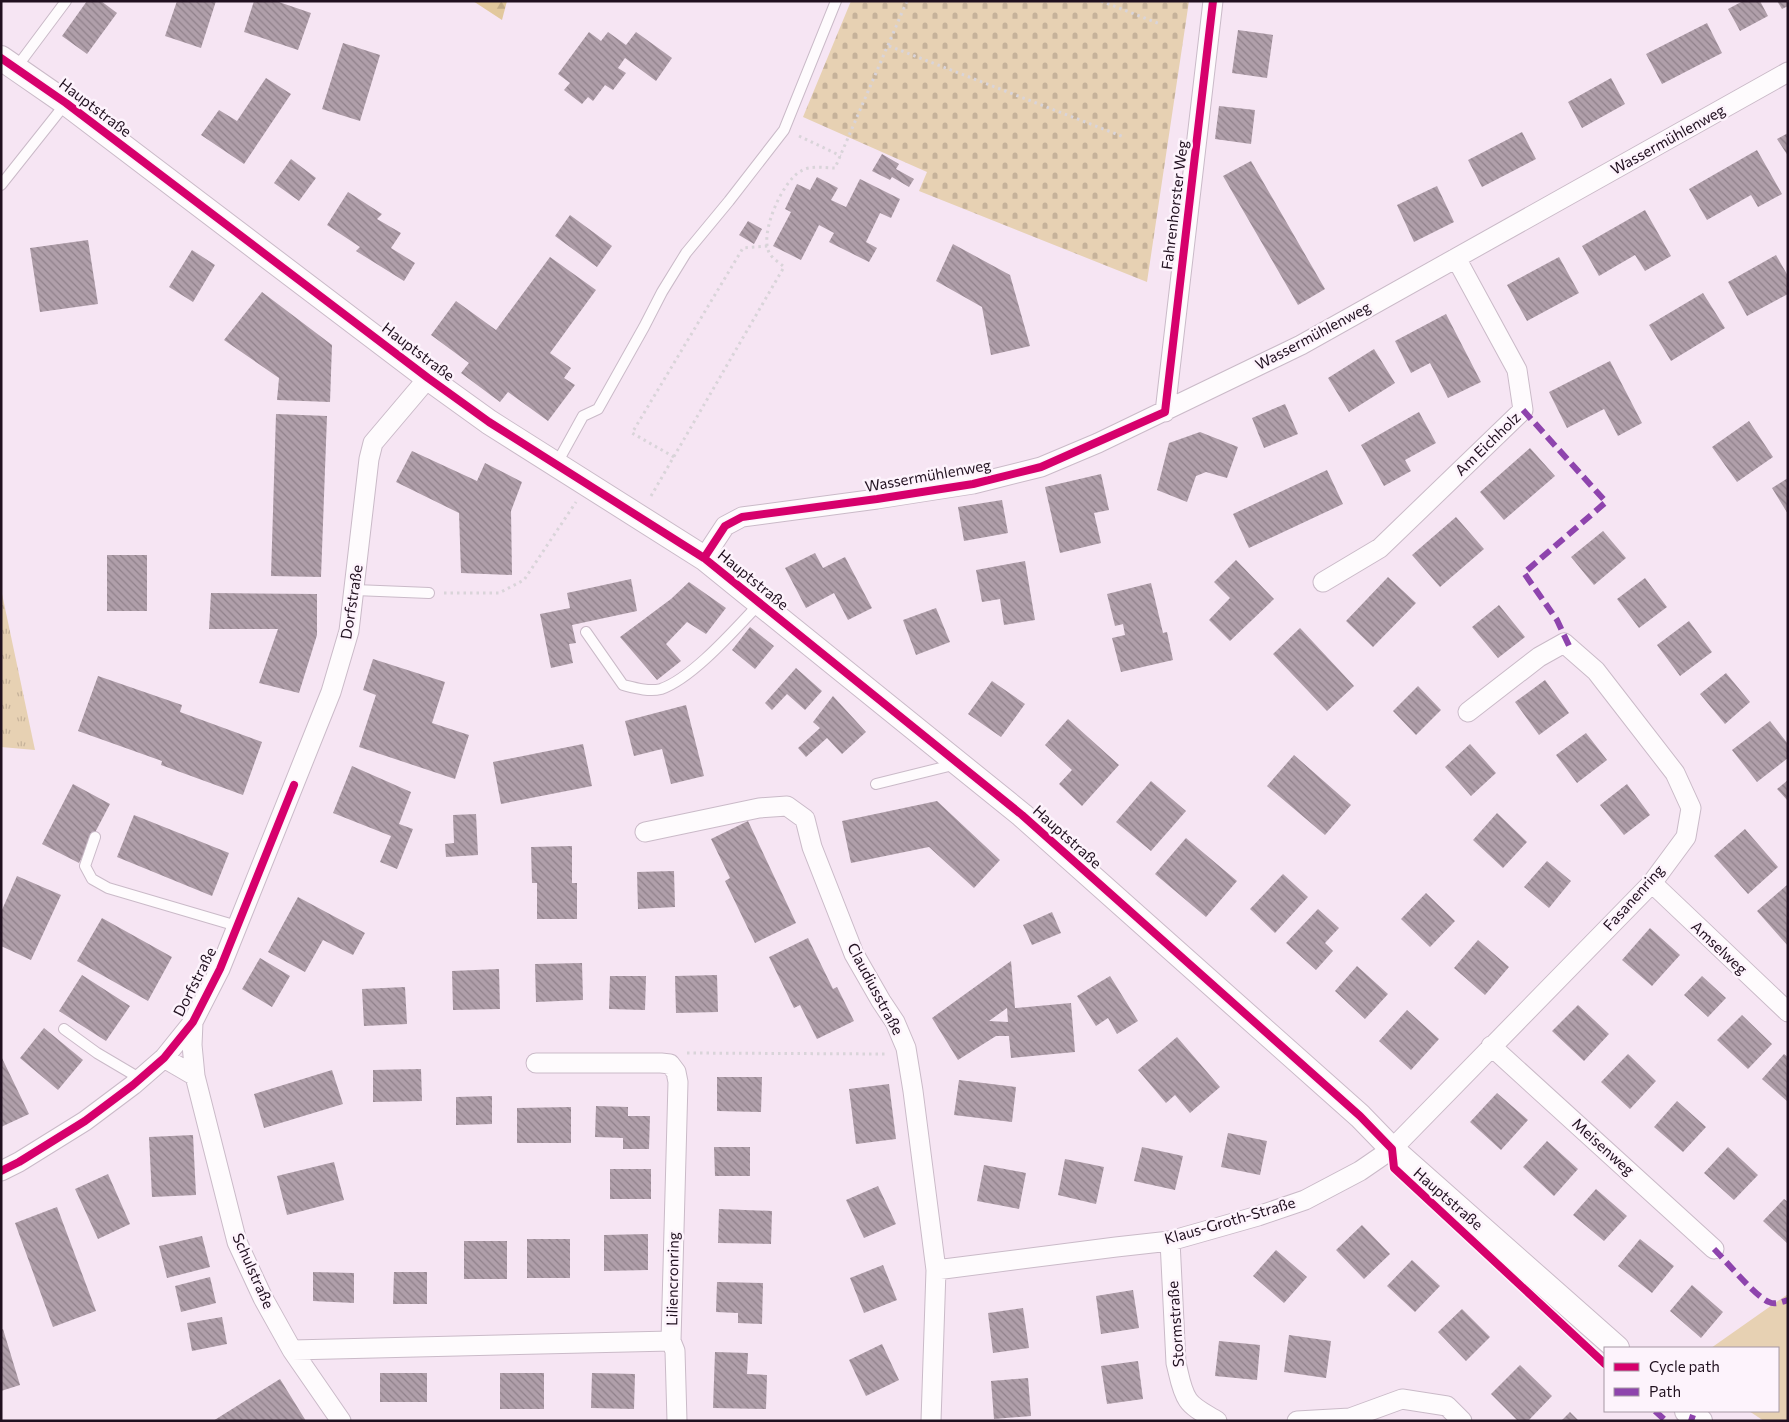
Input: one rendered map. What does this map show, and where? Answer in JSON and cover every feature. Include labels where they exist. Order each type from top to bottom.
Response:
[{"type":"street","name":"Fahrenhorster Weg","points":[[1165,412],[1213,1]]},
{"type":"street","name":"Hauptstraße","points":[[8,63],[66,103],[428,378],[490,422],[589,483],[704,558],[1022,815],[1360,1116],[1392,1149],[1617,1347]]},
{"type":"street","name":"Wassermühlenweg","points":[[704,558],[725,526],[742,517],[973,484],[1041,467],[1098,443],[1301,345],[1788,72]]},
{"type":"street","name":"Am Eichholz","points":[[1323,582],[1380,548],[1523,410],[1517,370],[1456,258]]},
{"type":"street","name":"Dorfstraße","points":[[1,1171],[85,1121],[141,1078],[164,1058],[193,1022],[220,969],[331,692],[350,631],[368,459],[373,443],[428,378]]},
{"type":"street","name":"Fasanenring","points":[[1392,1149],[1652,884],[1686,837],[1692,808],[1675,773],[1596,671],[1564,643],[1539,657],[1468,712]]},
{"type":"street","name":"Claudiusstraße","points":[[645,832],[759,808],[787,806],[805,819],[819,866],[854,954],[895,1022],[907,1054],[936,1270],[931,1421]]},
{"type":"street","name":"Amselweg","points":[[1652,884],[1788,1012]]},
{"type":"street","name":"Schulstraße","points":[[193,1022],[192,1045],[196,1076],[237,1242],[263,1298],[292,1350],[341,1421]]},
{"type":"street","name":"Meisenweg","points":[[1491,1046],[1714,1249]]},
{"type":"street","points":[[164,1058],[196,1076]]},
{"type":"street","name":"Liliencronring","points":[[292,1350],[671,1340],[678,1082],[676,1072],[670,1064],[536,1063]]},
{"type":"street","name":"Klaus-Groth-Straße","points":[[936,1270],[1116,1246],[1170,1241],[1258,1216],[1305,1200],[1360,1171],[1392,1149]]},
{"type":"street","name":"Stormstraße","points":[[1170,1241],[1176,1363],[1180,1380],[1188,1401],[1217,1421]]},
{"type":"street","points":[[671,1340],[675,1351],[677,1421]]},
{"type":"street","points":[[1297,1421],[1350,1418],[1402,1399],[1447,1406],[1462,1421]]},
{"type":"street","points":[[1688,1412],[1700,1421]]},
{"type":"lane","points":[[8,63],[66,1]]},
{"type":"lane","points":[[557,463],[583,416],[598,409],[662,292],[686,253],[730,201],[784,130],[836,1]]},
{"type":"lane","points":[[1,185],[66,103]]},
{"type":"lane","points":[[355,590],[429,593]]},
{"type":"lane","points":[[586,632],[623,685],[646,690],[660,689],[679,681],[721,644],[760,603]]},
{"type":"lane","points":[[876,784],[960,764]]},
{"type":"lane","points":[[95,837],[85,866],[92,879],[108,888],[237,926]]},
{"type":"lane","points":[[64,1029],[97,1053],[141,1078]]},
{"type":"path","points":[[639,516],[784,267],[769,254],[768,246],[768,234],[776,202],[786,184],[800,171],[809,168],[835,168],[907,1]]},
{"type":"path","points":[[1101,1],[1160,24]]},
{"type":"path","points":[[888,46],[1124,137]]},
{"type":"path","points":[[784,130],[841,156]]},
{"type":"path","points":[[674,457],[632,433],[743,248],[768,246]]},
{"type":"path","points":[[429,593],[499,593],[524,580],[589,483]]},
{"type":"path","points":[[710,1053],[907,1054]]},
{"type":"green space","points":[[473,1],[507,1],[502,20]]},
{"type":"green space","points":[[851,1],[1189,1],[1147,282],[919,191],[927,172],[803,117]]},
{"type":"green space","points":[[1,589],[35,750],[1,747]]},
{"type":"green space","points":[[1788,1294],[1788,1421],[1764,1421],[1750,1412],[1779,1412],[1779,1347],[1712,1347]]},
{"type":"building","points":[[87,1],[101,1],[117,13],[87,54],[62,36]]},
{"type":"building","points":[[177,1],[216,1],[201,48],[165,36]]},
{"type":"building","points":[[254,1],[276,1],[311,13],[298,50],[244,32]]},
{"type":"building","points":[[1743,1],[1760,1],[1768,16],[1740,31],[1728,9]]},
{"type":"building","points":[[1777,1],[1788,1],[1788,6],[1782,9]]},
{"type":"building","points":[[1707,23],[1722,53],[1662,84],[1646,54]]},
{"type":"building","points":[[1238,30],[1273,35],[1267,78],[1232,73]]},
{"type":"building","points":[[589,32],[601,41],[608,32],[626,45],[636,32],[672,58],[656,81],[625,58],[618,68],[626,73],[613,90],[605,85],[593,101],[588,97],[582,104],[564,90],[570,83],[558,74]]},
{"type":"building","points":[[343,43],[380,55],[360,121],[322,109]]},
{"type":"building","points":[[266,78],[291,94],[244,164],[201,135],[219,110],[237,121]]},
{"type":"building","points":[[1611,78],[1625,104],[1582,128],[1568,102]]},
{"type":"building","points":[[1219,106],[1255,110],[1251,144],[1215,139]]},
{"type":"building","points":[[1522,132],[1536,159],[1482,187],[1468,160]]},
{"type":"building","points":[[1788,133],[1788,156],[1777,139]]},
{"type":"building","points":[[1757,150],[1782,194],[1758,207],[1751,195],[1707,220],[1689,189]]},
{"type":"building","points":[[882,154],[899,164],[896,169],[914,179],[909,187],[892,177],[890,180],[872,171]]},
{"type":"building","points":[[291,159],[316,178],[299,201],[274,183]]},
{"type":"building","points":[[1251,161],[1325,289],[1298,305],[1223,176]]},
{"type":"building","points":[[817,177],[838,188],[831,200],[846,207],[860,179],[900,199],[891,218],[880,213],[866,242],[877,248],[869,262],[829,242],[834,233],[819,225],[801,260],[773,246],[791,212],[785,209],[797,184],[810,190]]},
{"type":"building","points":[[1437,186],[1454,222],[1414,242],[1397,205]]},
{"type":"building","points":[[348,192],[382,214],[377,219],[401,233],[391,248],[415,263],[404,281],[356,251],[360,247],[327,225]]},
{"type":"building","points":[[1645,210],[1671,256],[1645,271],[1635,255],[1599,276],[1582,246]]},
{"type":"building","points":[[570,215],[612,246],[597,267],[555,236]]},
{"type":"building","points":[[748,221],[762,229],[754,244],[739,235]]},
{"type":"building","points":[[88,240],[98,304],[40,312],[30,248]]},
{"type":"building","points":[[953,244],[1010,275],[1030,346],[991,355],[982,307],[936,281]]},
{"type":"building","points":[[192,250],[215,265],[193,302],[169,287]]},
{"type":"building","points":[[1776,255],[1788,276],[1788,294],[1747,316],[1728,282]]},
{"type":"building","points":[[550,257],[596,290],[550,353],[571,368],[564,378],[575,385],[548,421],[508,392],[500,402],[461,373],[469,363],[431,335],[456,301],[496,330]]},
{"type":"building","points":[[1559,257],[1579,293],[1527,321],[1507,285]]},
{"type":"building","points":[[262,292],[332,345],[330,402],[277,400],[279,378],[224,340]]},
{"type":"building","points":[[1703,293],[1725,328],[1671,361],[1649,325]]},
{"type":"building","points":[[1446,314],[1481,382],[1448,398],[1430,363],[1411,373],[1395,341]]},
{"type":"building","points":[[1374,349],[1395,383],[1349,412],[1328,378]]},
{"type":"building","points":[[1610,361],[1642,423],[1618,436],[1604,409],[1567,428],[1549,392]]},
{"type":"building","points":[[1285,404],[1298,434],[1264,448],[1252,418]]},
{"type":"building","points":[[1419,412],[1436,443],[1405,460],[1411,471],[1384,486],[1361,445]]},
{"type":"building","points":[[276,414],[327,416],[321,577],[271,576]]},
{"type":"building","points":[[1749,421],[1773,457],[1737,482],[1712,447]]},
{"type":"building","points":[[1200,432],[1238,447],[1227,478],[1206,472],[1196,476],[1187,502],[1157,490],[1169,443]]},
{"type":"building","points":[[1530,448],[1555,476],[1504,520],[1480,492]]},
{"type":"building","points":[[412,451],[477,481],[485,463],[522,482],[511,511],[512,575],[461,573],[459,513],[396,482]]},
{"type":"building","points":[[1327,470],[1343,504],[1249,548],[1233,514]]},
{"type":"building","points":[[1101,474],[1109,510],[1094,513],[1101,543],[1060,553],[1045,487]]},
{"type":"building","points":[[1788,478],[1788,514],[1772,488]]},
{"type":"building","points":[[1002,500],[1008,533],[964,541],[958,507]]},
{"type":"building","points":[[1456,517],[1484,549],[1440,587],[1412,555]]},
{"type":"building","points":[[1603,531],[1626,558],[1594,585],[1571,557]]},
{"type":"building","points":[[815,553],[823,568],[845,557],[872,608],[848,620],[834,593],[806,608],[785,568]]},
{"type":"building","points":[[107,555],[147,555],[147,611],[107,611]]},
{"type":"building","points":[[1236,560],[1274,599],[1230,641],[1209,620],[1230,598],[1214,582]]},
{"type":"building","points":[[1025,561],[1035,620],[1004,625],[1000,599],[982,602],[976,570]]},
{"type":"building","points":[[1388,577],[1416,603],[1373,647],[1346,621]]},
{"type":"building","points":[[1645,578],[1667,607],[1639,628],[1617,599]]},
{"type":"building","points":[[631,579],[637,611],[572,625],[576,643],[569,644],[573,663],[551,668],[540,614],[570,608],[567,593]]},
{"type":"building","points":[[689,582],[726,608],[706,634],[687,622],[666,644],[681,661],[657,680],[620,637],[671,599]]},
{"type":"building","points":[[1151,583],[1163,633],[1167,632],[1173,660],[1121,672],[1112,638],[1125,635],[1123,624],[1115,626],[1107,594]]},
{"type":"building","points":[[211,593],[317,594],[317,635],[299,693],[259,683],[278,629],[209,629]]},
{"type":"building","points":[[1499,605],[1525,637],[1498,658],[1472,627]]},
{"type":"building","points":[[936,608],[950,642],[916,655],[903,620]]},
{"type":"building","points":[[1689,621],[1712,652],[1680,676],[1657,645]]},
{"type":"building","points":[[750,627],[774,646],[755,669],[732,650]]},
{"type":"building","points":[[1300,628],[1354,686],[1327,711],[1273,654]]},
{"type":"building","points":[[373,659],[445,682],[432,723],[469,735],[455,779],[359,747],[376,695],[363,690]]},
{"type":"building","points":[[796,668],[822,691],[805,710],[787,694],[772,710],[765,703]]},
{"type":"building","points":[[1726,673],[1750,702],[1725,724],[1700,694]]},
{"type":"building","points":[[98,676],[182,705],[180,712],[262,742],[243,795],[161,765],[162,761],[78,731]]},
{"type":"building","points":[[1545,680],[1569,713],[1539,735],[1515,702]]},
{"type":"building","points":[[992,681],[1025,704],[1001,737],[968,714]]},
{"type":"building","points":[[1418,686],[1441,710],[1416,735],[1393,711]]},
{"type":"building","points":[[833,696],[866,732],[842,754],[827,738],[806,757],[798,748],[820,728],[813,722]]},
{"type":"building","points":[[686,705],[704,776],[671,784],[662,749],[634,756],[625,721]]},
{"type":"building","points":[[1068,719],[1119,765],[1082,806],[1059,784],[1072,770],[1045,745]]},
{"type":"building","points":[[1770,721],[1788,744],[1788,758],[1757,782],[1732,750]]},
{"type":"building","points":[[1586,733],[1607,760],[1577,783],[1556,755]]},
{"type":"building","points":[[583,744],[592,786],[501,804],[493,762]]},
{"type":"building","points":[[1470,744],[1496,773],[1471,796],[1445,767]]},
{"type":"building","points":[[1294,755],[1351,805],[1325,835],[1267,786]]},
{"type":"building","points":[[352,766],[411,792],[399,824],[413,829],[397,869],[380,862],[391,836],[333,813]]},
{"type":"building","points":[[1788,780],[1788,801],[1777,789]]},
{"type":"building","points":[[1151,781],[1186,811],[1151,851],[1116,822]]},
{"type":"building","points":[[73,784],[110,804],[79,863],[42,844]]},
{"type":"building","points":[[1627,784],[1650,815],[1624,835],[1600,805]]},
{"type":"building","points":[[937,801],[1000,860],[974,888],[929,847],[851,863],[842,821]]},
{"type":"building","points":[[1497,813],[1527,842],[1503,868],[1473,840]]},
{"type":"building","points":[[476,814],[478,855],[446,857],[445,844],[454,843],[453,815]]},
{"type":"building","points":[[134,815],[229,853],[212,896],[117,857]]},
{"type":"building","points":[[748,821],[796,923],[755,943],[725,881],[730,878],[711,839]]},
{"type":"building","points":[[1745,829],[1778,867],[1748,894],[1714,856]]},
{"type":"building","points":[[1186,838],[1237,881],[1206,917],[1155,874]]},
{"type":"building","points":[[572,846],[572,883],[577,883],[577,919],[537,919],[537,883],[532,883],[531,847]]},
{"type":"building","points":[[1547,861],[1571,881],[1549,908],[1524,887]]},
{"type":"building","points":[[674,871],[675,907],[638,909],[637,872]]},
{"type":"building","points":[[1283,874],[1308,897],[1275,933],[1250,909]]},
{"type":"building","points":[[17,876],[61,895],[31,960],[1,946],[1,912]]},
{"type":"building","points":[[1788,886],[1788,946],[1757,911]]},
{"type":"building","points":[[1426,893],[1455,921],[1430,947],[1401,919]]},
{"type":"building","points":[[298,897],[365,933],[353,955],[323,940],[305,972],[268,952]]},
{"type":"building","points":[[1318,909],[1339,928],[1325,943],[1333,951],[1316,970],[1286,943]]},
{"type":"building","points":[[1052,912],[1061,933],[1032,945],[1023,925]]},
{"type":"building","points":[[102,918],[172,957],[148,1001],[77,961]]},
{"type":"building","points":[[1650,928],[1680,955],[1652,986],[1622,960]]},
{"type":"building","points":[[808,938],[833,989],[837,987],[854,1021],[817,1039],[800,1005],[794,1008],[769,957]]},
{"type":"building","points":[[1478,940],[1509,967],[1485,995],[1454,968]]},
{"type":"building","points":[[260,958],[290,976],[272,1007],[242,989]]},
{"type":"building","points":[[1011,961],[1015,1008],[1071,1003],[1075,1052],[1011,1058],[1009,1036],[996,1036],[958,1060],[932,1018]],"holes":[[[1007,1008],[1008,1022],[989,1021]]]},
{"type":"building","points":[[582,963],[583,1000],[536,1002],[535,964]]},
{"type":"building","points":[[1357,966],[1388,994],[1365,1019],[1335,991]]},
{"type":"building","points":[[499,969],[500,1009],[453,1010],[452,971]]},
{"type":"building","points":[[82,975],[130,1006],[106,1041],[59,1011]]},
{"type":"building","points":[[717,975],[718,1012],[676,1013],[675,976]]},
{"type":"building","points":[[610,976],[646,976],[645,1010],[609,1009]]},
{"type":"building","points":[[1110,976],[1138,1021],[1117,1034],[1108,1018],[1096,1026],[1077,996]]},
{"type":"building","points":[[1702,976],[1726,998],[1708,1017],[1684,995]]},
{"type":"building","points":[[405,987],[407,1024],[364,1026],[362,989]]},
{"type":"building","points":[[1578,1005],[1609,1034],[1584,1061],[1552,1031]]},
{"type":"building","points":[[1407,1010],[1439,1039],[1411,1070],[1379,1041]]},
{"type":"building","points":[[1742,1015],[1772,1044],[1748,1069],[1717,1040]]},
{"type":"building","points":[[44,1028],[83,1060],[58,1090],[20,1058]]},
{"type":"building","points":[[1177,1037],[1220,1087],[1190,1113],[1175,1095],[1166,1103],[1138,1070]]},
{"type":"building","points":[[1628,1054],[1656,1081],[1630,1109],[1601,1082]]},
{"type":"building","points":[[1784,1054],[1788,1057],[1788,1102],[1762,1079]]},
{"type":"building","points":[[1,1056],[29,1114],[1,1127]]},
{"type":"building","points":[[421,1069],[422,1101],[373,1102],[373,1070]]},
{"type":"building","points":[[332,1070],[343,1104],[264,1128],[254,1094]]},
{"type":"building","points":[[717,1077],[762,1077],[761,1112],[717,1111]]},
{"type":"building","points":[[959,1080],[1016,1087],[1012,1122],[954,1115]]},
{"type":"building","points":[[889,1084],[896,1139],[856,1144],[849,1089]]},
{"type":"building","points":[[1497,1093],[1528,1120],[1501,1150],[1470,1122]]},
{"type":"building","points":[[492,1096],[492,1124],[456,1125],[456,1097]]},
{"type":"building","points":[[1677,1101],[1706,1127],[1683,1152],[1654,1127]]},
{"type":"building","points":[[596,1106],[628,1107],[628,1116],[650,1116],[649,1149],[623,1149],[623,1138],[595,1137]]},
{"type":"building","points":[[571,1107],[571,1143],[517,1143],[517,1108]]},
{"type":"building","points":[[1228,1133],[1267,1141],[1260,1175],[1221,1167]]},
{"type":"building","points":[[193,1135],[196,1195],[152,1197],[149,1137]]},
{"type":"building","points":[[1547,1141],[1578,1169],[1554,1196],[1523,1167]]},
{"type":"building","points":[[714,1147],[750,1147],[750,1176],[715,1176]]},
{"type":"building","points":[[1142,1147],[1183,1156],[1175,1190],[1134,1181]]},
{"type":"building","points":[[1728,1147],[1758,1175],[1734,1200],[1704,1173]]},
{"type":"building","points":[[1065,1159],[1104,1167],[1096,1204],[1058,1195]]},
{"type":"building","points":[[334,1162],[344,1200],[287,1215],[277,1176]]},
{"type":"building","points":[[984,1165],[1026,1173],[1019,1209],[977,1201]]},
{"type":"building","points":[[610,1169],[651,1169],[651,1199],[610,1199]]},
{"type":"building","points":[[108,1174],[130,1224],[98,1239],[75,1189]]},
{"type":"building","points":[[878,1186],[896,1224],[864,1238],[846,1200]]},
{"type":"building","points":[[1596,1189],[1627,1216],[1604,1241],[1573,1215]]},
{"type":"building","points":[[1784,1199],[1788,1202],[1788,1244],[1763,1221]]},
{"type":"building","points":[[57,1207],[96,1311],[53,1327],[15,1223]]},
{"type":"building","points":[[719,1209],[772,1211],[771,1244],[718,1243]]},
{"type":"building","points":[[1362,1225],[1390,1254],[1364,1279],[1336,1250]]},
{"type":"building","points":[[648,1234],[648,1270],[604,1271],[604,1235]]},
{"type":"building","points":[[202,1236],[210,1267],[167,1278],[159,1246]]},
{"type":"building","points":[[527,1239],[570,1239],[570,1278],[527,1278]]},
{"type":"building","points":[[1640,1239],[1674,1266],[1652,1293],[1618,1266]]},
{"type":"building","points":[[464,1241],[507,1241],[507,1279],[464,1279]]},
{"type":"building","points":[[1276,1250],[1307,1277],[1284,1303],[1253,1276]]},
{"type":"building","points":[[1412,1260],[1440,1286],[1415,1312],[1387,1286]]},
{"type":"building","points":[[883,1265],[897,1300],[864,1313],[850,1278]]},
{"type":"building","points":[[313,1272],[354,1273],[354,1303],[313,1301]]},
{"type":"building","points":[[394,1272],[427,1272],[427,1304],[393,1304]]},
{"type":"building","points":[[210,1277],[216,1303],[181,1312],[175,1286]]},
{"type":"building","points":[[717,1282],[763,1283],[762,1324],[738,1323],[738,1313],[716,1312]]},
{"type":"building","points":[[1692,1285],[1723,1312],[1701,1338],[1670,1311]]},
{"type":"building","points":[[1133,1290],[1139,1328],[1101,1334],[1096,1296]]},
{"type":"building","points":[[1023,1308],[1029,1348],[993,1353],[988,1313]]},
{"type":"building","points":[[1462,1309],[1490,1337],[1466,1361],[1438,1332]]},
{"type":"building","points":[[222,1317],[227,1344],[192,1351],[187,1323]]},
{"type":"building","points":[[3,1329],[20,1385],[1,1391],[1,1330]]},
{"type":"building","points":[[1289,1335],[1331,1341],[1326,1378],[1284,1372]]},
{"type":"building","points":[[1219,1341],[1260,1345],[1257,1380],[1215,1376]]},
{"type":"building","points":[[882,1344],[899,1380],[866,1396],[849,1360]]},
{"type":"building","points":[[715,1352],[748,1353],[747,1374],[767,1375],[766,1409],[713,1408]]},
{"type":"building","points":[[1138,1361],[1143,1399],[1107,1404],[1101,1366]]},
{"type":"building","points":[[1520,1365],[1552,1396],[1528,1421],[1518,1421],[1491,1394]]},
{"type":"building","points":[[380,1373],[427,1373],[427,1402],[380,1402]]},
{"type":"building","points":[[500,1373],[544,1373],[544,1409],[500,1409]]},
{"type":"building","points":[[592,1373],[635,1374],[634,1409],[591,1408]]},
{"type":"building","points":[[1028,1378],[1031,1416],[994,1419],[991,1381]]},
{"type":"building","points":[[280,1379],[306,1421],[213,1421]]},
{"type":"building","points":[[1570,1412],[1579,1421],[1561,1421]]},
{"type":"marked path","points":[[1523,410],[1606,502],[1524,573],[1557,620],[1571,650]]},
{"type":"marked path","points":[[1714,1249],[1763,1299],[1773,1303],[1788,1300]]},
{"type":"marked path","points":[[1656,1412],[1666,1421]]},
{"type":"marked path","points":[[1691,1421],[1693,1415]]},
{"type":"cycle path","points":[[704,558],[725,526],[742,517],[973,484],[1041,467],[1165,412],[1213,1]]},
{"type":"cycle path","points":[[1,58],[66,103],[428,378],[489,422],[704,558],[1022,815],[1360,1116],[1392,1149],[1394,1168],[1604,1363]]},
{"type":"cycle path","points":[[1,1171],[85,1121],[133,1085],[164,1058],[193,1022],[220,969],[294,785]]}]
